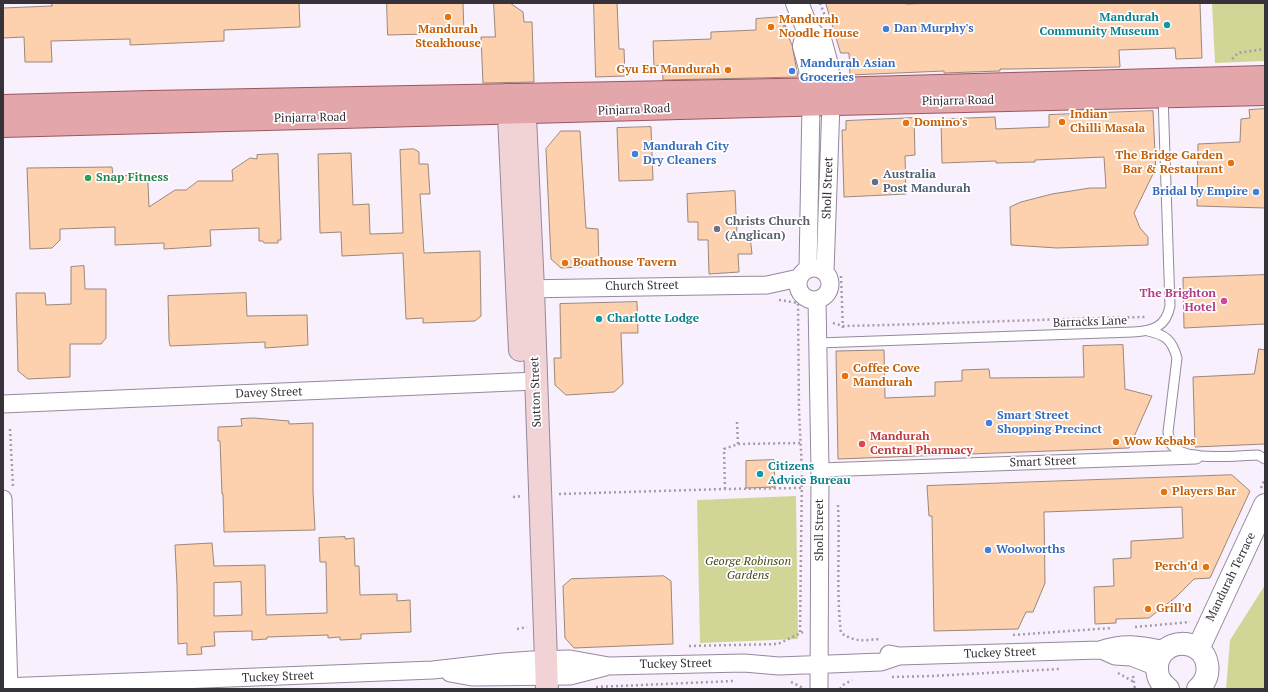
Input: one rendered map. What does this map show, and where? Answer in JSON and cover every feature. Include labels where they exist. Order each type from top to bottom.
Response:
[{"type":"main road","name":"Pinjarra Road","points":[[3,126],[517,104],[1163,88],[1265,77]]},
{"type":"main road","name":"Pinjarra Road","points":[[1163,88],[1265,94]]},
{"type":"main road","name":"Pinjarra Road","points":[[3,106],[150,102],[517,104]]},
{"type":"main road","name":"Sutton Street","points":[[517,104],[529,382],[526,496],[539,675]]},
{"type":"street","points":[[797,3],[808,30],[804,46],[810,68],[821,97]]},
{"type":"street","name":"Sholl Street","points":[[821,97],[833,272]]},
{"type":"street","name":"Sholl Street","points":[[804,273],[821,97]]},
{"type":"street","points":[[817,268],[833,272],[830,280],[831,285],[827,295],[810,298],[798,285],[804,273],[817,268]]},
{"type":"street","name":"Church Street","points":[[772,292],[804,273]]},
{"type":"street","name":"Church Street","points":[[525,289],[772,292],[797,293],[810,298]]},
{"type":"street","name":"Sholl Street","points":[[810,298],[818,322],[820,470],[819,659],[827,687]]},
{"type":"street","name":"Davey Street","points":[[3,404],[529,382]]},
{"type":"street","name":"Smart Street","points":[[820,470],[1196,457]]},
{"type":"street","points":[[3,499],[7,688]]},
{"type":"street","name":"Mandurah Terrace","points":[[1198,649],[1262,500]]},
{"type":"street","points":[[1162,675],[1173,645],[1182,643],[1190,645],[1198,649],[1207,661],[1207,676],[1204,683],[1198,689]]},
{"type":"street","name":"Tuckey Street","points":[[7,688],[433,670],[472,677],[539,675],[570,659],[609,666],[744,663],[779,666],[819,659],[881,662],[900,656],[1100,650],[1115,656],[1131,657],[1162,675]]},
{"type":"lane","name":"Barracks Lane","points":[[818,343],[1148,331],[1158,327],[1165,321],[1169,314],[1170,306],[1163,88]]},
{"type":"lane","points":[[1148,331],[1159,333],[1168,338],[1174,348],[1177,358],[1168,432],[1170,443],[1178,451],[1196,457]]},
{"type":"lane","name":"Smart Street","points":[[1196,457],[1258,455],[1265,458]]},
{"type":"path","points":[[820,3],[822,8]]},
{"type":"path","points":[[833,272],[843,326],[843,342]]},
{"type":"path","points":[[772,292],[798,303],[802,471]]},
{"type":"path","points":[[798,322],[830,322],[843,326],[1148,317]]},
{"type":"path","points":[[738,422],[738,444]]},
{"type":"path","points":[[725,489],[724,449],[738,444],[801,443]]},
{"type":"path","points":[[1262,500],[1265,479]]},
{"type":"path","points":[[526,496],[725,489],[802,488]]},
{"type":"path","points":[[838,504],[841,633],[851,639],[858,640],[886,639]]},
{"type":"path","points":[[1132,627],[1196,622]]},
{"type":"path","points":[[1008,635],[1117,628]]},
{"type":"path","points":[[778,644],[800,632],[807,631]]},
{"type":"path","points":[[888,677],[1066,669]]},
{"type":"path","points":[[1113,670],[1134,682]]},
{"type":"path","points":[[1133,671],[1135,689]]},
{"type":"path","points":[[827,687],[840,689],[843,685],[853,680]]},
{"type":"path","points":[[596,687],[740,681]]},
{"type":"green space","points":[[1212,3],[1265,3],[1265,61],[1215,63]]},
{"type":"green space","name":"George Robinson Gardens","points":[[796,496],[798,639],[700,643],[697,500]]},
{"type":"green space","points":[[1265,585],[1265,689],[1226,689],[1230,640]]},
{"type":"building","points":[[51,3],[299,3],[300,27],[224,30],[224,41],[130,45],[130,39],[51,41],[52,62],[25,62],[24,37],[3,38],[3,8],[52,6]]},
{"type":"building","points":[[387,3],[463,3],[464,33],[388,35]]},
{"type":"building","points":[[494,3],[510,3],[523,12],[524,22],[532,22],[534,82],[483,83],[481,37],[495,37]]},
{"type":"building","points":[[594,3],[617,3],[619,49],[624,49],[625,76],[596,77]]},
{"type":"building","points":[[826,3],[1200,3],[1202,58],[1176,59],[1175,48],[1119,50],[1120,67],[1000,69],[1000,71],[944,73],[944,71],[850,75],[849,53],[841,53]]},
{"type":"building","points":[[782,17],[792,45],[798,77],[663,80],[662,65],[654,66],[653,41],[711,39],[711,32],[756,30],[756,19]]},
{"type":"building","name":"The Bridge Garden Bar & Restaurant","points":[[1265,109],[1265,208],[1197,206],[1198,144],[1240,142],[1241,119],[1250,118],[1249,110]]},
{"type":"building","points":[[1153,111],[1156,174],[1153,174],[1134,213],[1140,228],[1148,237],[1148,245],[1057,248],[1011,245],[1010,207],[1021,202],[1052,194],[1090,188],[1106,188],[1104,157],[1035,160],[1035,162],[996,163],[996,161],[942,163],[941,119],[995,117],[996,129],[1049,127],[1049,115]]},
{"type":"building","points":[[914,118],[915,155],[905,156],[906,194],[844,197],[842,130],[846,130],[846,121]]},
{"type":"building","name":"Mandurah City Dry Cleaners","points":[[651,127],[653,180],[619,181],[617,128]]},
{"type":"building","points":[[561,131],[580,131],[586,228],[598,229],[599,266],[561,268],[551,259],[546,149]]},
{"type":"building","points":[[414,149],[419,152],[419,164],[428,164],[430,194],[420,194],[424,253],[480,251],[481,316],[475,321],[423,323],[423,318],[406,319],[403,253],[342,256],[341,232],[320,233],[318,154],[351,153],[353,205],[369,204],[370,234],[403,233],[400,150]]},
{"type":"building","points":[[278,154],[281,240],[278,240],[278,243],[264,243],[263,241],[259,241],[259,228],[210,230],[211,246],[164,249],[164,243],[115,245],[115,227],[60,229],[60,240],[52,248],[30,249],[27,168],[112,167],[113,176],[134,175],[148,183],[149,207],[175,190],[186,190],[198,181],[233,181],[232,170],[250,158],[257,159],[257,155]]},
{"type":"building","name":"Christs Church (Anglican)","points":[[735,191],[737,236],[750,236],[752,254],[738,254],[739,272],[709,274],[708,240],[698,240],[698,222],[688,222],[687,194]]},
{"type":"building","points":[[84,266],[85,289],[106,289],[106,338],[101,344],[70,344],[70,377],[28,379],[18,371],[16,293],[45,293],[46,305],[71,304],[71,267]]},
{"type":"building","name":"The Brighton Hotel","points":[[1265,275],[1265,324],[1184,328],[1183,278]]},
{"type":"building","points":[[246,293],[247,316],[307,315],[308,345],[265,348],[265,342],[170,346],[168,296]]},
{"type":"building","points":[[637,302],[638,333],[621,333],[623,384],[614,392],[566,395],[555,385],[554,358],[561,358],[560,304]]},
{"type":"building","name":"Smart Street Shopping Precinct","points":[[1123,345],[1125,389],[1152,396],[1129,448],[838,459],[836,351],[884,350],[885,398],[935,396],[935,382],[962,381],[962,370],[989,369],[990,378],[1084,377],[1083,346]]},
{"type":"building","points":[[1259,349],[1265,350],[1265,444],[1195,447],[1193,377],[1254,374]]},
{"type":"building","points":[[254,418],[289,421],[289,424],[313,423],[313,491],[315,530],[224,532],[218,427],[242,426],[241,419]]},
{"type":"building","name":"Citizens Advice Bureau","points":[[774,460],[775,487],[746,488],[746,461]]},
{"type":"building","points":[[1232,475],[1250,491],[1210,578],[1194,579],[1176,597],[1149,618],[1116,619],[1116,623],[1095,624],[1094,587],[1114,586],[1113,559],[1131,558],[1131,541],[1183,538],[1182,507],[1044,512],[1045,583],[1033,612],[1026,612],[1018,629],[934,631],[932,516],[929,516],[927,486]]},
{"type":"building","points":[[319,538],[354,538],[355,566],[359,566],[360,595],[397,594],[397,601],[410,600],[411,632],[361,634],[361,639],[340,640],[340,637],[328,638],[328,635],[267,637],[267,639],[252,640],[252,631],[214,632],[215,646],[201,647],[202,654],[187,655],[187,643],[178,644],[175,545],[212,543],[214,566],[265,565],[266,615],[327,613],[326,562],[320,562]],"holes":[[[241,582],[242,615],[214,616],[214,583]]]},
{"type":"building","points":[[664,576],[671,581],[673,644],[574,648],[565,638],[563,586],[571,579]]},
{"type":"place","name":"Mandurah Steakhouse","points":[[448,17]]},
{"type":"place","name":"Mandurah Community Museum","points":[[1167,25]]},
{"type":"place","name":"Mandurah Noodle House","points":[[771,27]]},
{"type":"place","name":"Dan Murphy's","points":[[886,29]]},
{"type":"place","name":"Gyu En Mandurah","points":[[728,70]]},
{"type":"place","name":"Mandurah Asian Groceries","points":[[792,71]]},
{"type":"place","name":"Indian Chilli Masala","points":[[1062,122]]},
{"type":"place","name":"Domino's","points":[[906,123]]},
{"type":"place","name":"Mandurah City Dry Cleaners","points":[[635,154]]},
{"type":"place","name":"The Bridge Garden Bar & Restaurant","points":[[1231,163]]},
{"type":"place","name":"Snap Fitness","points":[[88,178]]},
{"type":"place","name":"Australia Post Mandurah","points":[[875,182]]},
{"type":"place","name":"Bridal by Empire","points":[[1256,192]]},
{"type":"place","name":"Christs Church (Anglican)","points":[[717,229]]},
{"type":"place","name":"Boathouse Tavern","points":[[565,263]]},
{"type":"place","name":"The Brighton Hotel","points":[[1224,301]]},
{"type":"place","name":"Charlotte Lodge","points":[[599,319]]},
{"type":"place","name":"Coffee Cove Mandurah","points":[[845,376]]},
{"type":"place","name":"Smart Street Shopping Precinct","points":[[989,423]]},
{"type":"place","name":"Wow Kebabs","points":[[1116,442]]},
{"type":"place","name":"Mandurah Central Pharmacy","points":[[862,444]]},
{"type":"place","name":"Citizens Advice Bureau","points":[[760,474]]},
{"type":"place","name":"Players Bar","points":[[1164,492]]},
{"type":"place","name":"Woolworths","points":[[988,550]]},
{"type":"place","name":"Perch’d","points":[[1206,567]]},
{"type":"place","name":"Grill'd","points":[[1148,609]]}]
